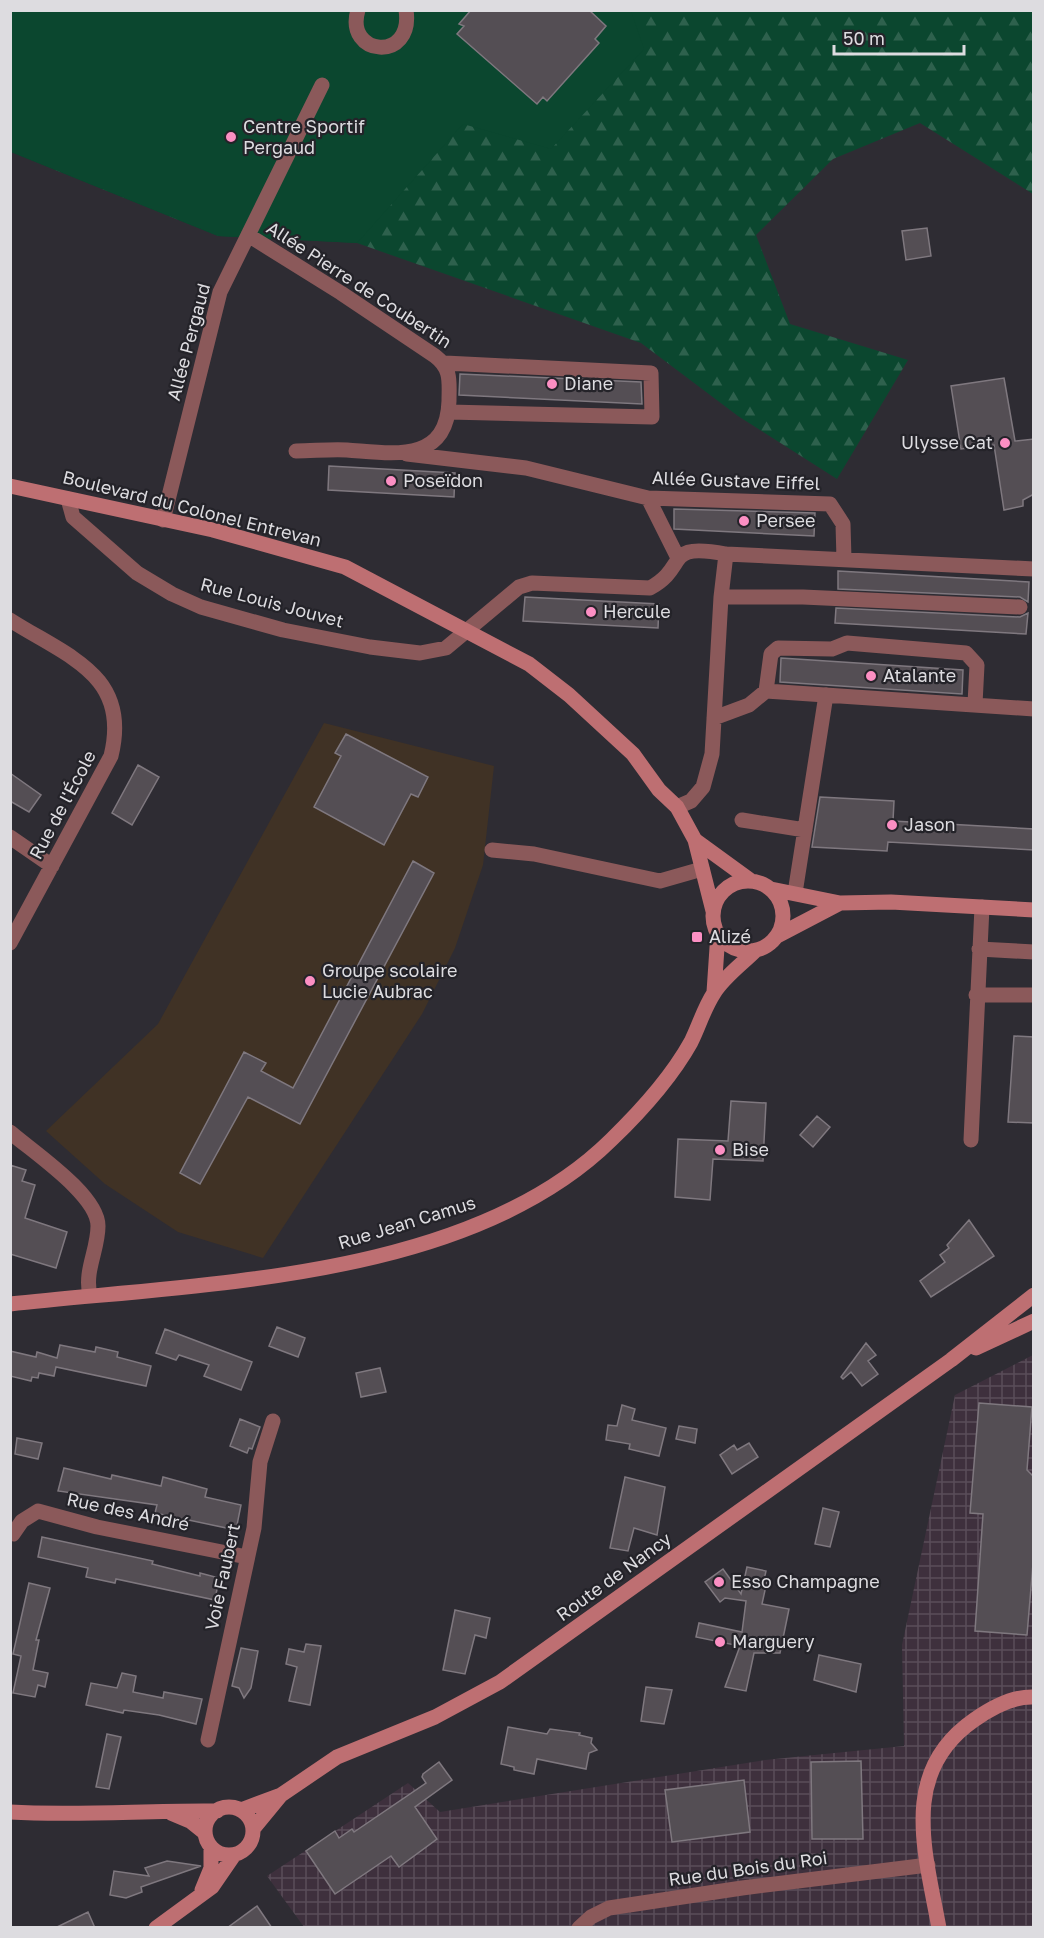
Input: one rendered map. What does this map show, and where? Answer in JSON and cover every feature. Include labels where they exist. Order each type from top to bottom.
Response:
[{"type":"street","points":[[358,10],[355,20],[357,34],[367,44],[386,48],[401,40],[409,27],[406,10]]},
{"type":"street","name":"Allée Pergaud","points":[[163,520],[220,292],[322,85]]},
{"type":"street","name":"Allée Pierre de Coubertin","points":[[248,235],[342,292],[445,363],[449,374],[448,412],[435,439],[419,450],[407,454]]},
{"type":"street","points":[[445,363],[651,373],[652,417],[448,412]]},
{"type":"street","points":[[296,451],[344,450],[407,454]]},
{"type":"street","name":"Allée Gustave Eiffel","points":[[407,454],[526,468],[648,498],[830,504],[843,524],[844,559]]},
{"type":"street","name":"Boulevard du Colonel Entrevan","points":[[10,486],[213,530],[345,567],[529,664],[569,695],[633,753],[658,790],[677,807],[695,840],[713,912]]},
{"type":"street","points":[[648,498],[678,558]]},
{"type":"street","name":"Rue Louis Jouvet","points":[[68,499],[73,517],[137,573],[172,594],[201,607],[283,630],[370,647],[420,653],[446,648],[465,631]]},
{"type":"street","points":[[465,631],[519,586],[532,583],[650,588],[658,584],[678,558],[698,549],[726,554],[1034,569]]},
{"type":"street","points":[[677,807],[691,801],[703,787],[711,754],[726,554]]},
{"type":"street","points":[[721,597],[803,597],[1020,607]]},
{"type":"street","name":"Rue de l'École","points":[[10,620],[97,675],[110,693],[114,710],[115,732],[111,756],[10,943]]},
{"type":"street","points":[[714,718],[749,705],[766,691],[771,654],[778,648],[832,649],[847,643],[966,653],[977,665],[975,704]]},
{"type":"street","points":[[766,691],[1034,709]]},
{"type":"street","points":[[795,893],[826,695]]},
{"type":"street","points":[[742,820],[805,830]]},
{"type":"street","points":[[10,837],[52,866]]},
{"type":"street","name":"Boulevard du Colonel Entrevan","points":[[695,840],[750,880]]},
{"type":"street","points":[[492,850],[534,854],[660,881],[702,869]]},
{"type":"street","points":[[771,889],[780,899],[784,911],[783,924],[777,936],[771,943],[755,951],[740,950],[727,944],[718,933],[713,912],[716,901],[730,886],[750,880],[771,889],[840,903],[891,902],[1034,910]]},
{"type":"street","points":[[777,936],[840,903]]},
{"type":"street","points":[[971,1140],[976,995],[982,907]]},
{"type":"street","name":"Rue Jean Camus","points":[[714,992],[718,933]]},
{"type":"street","points":[[979,949],[1034,952]]},
{"type":"street","name":"Rue Jean Camus","points":[[10,1304],[232,1281],[309,1270],[396,1250],[504,1213],[549,1190],[581,1167],[631,1120],[653,1096],[690,1043],[714,992],[755,951]]},
{"type":"street","points":[[976,995],[1034,995]]},
{"type":"street","points":[[10,1132],[76,1188],[89,1203],[98,1224],[87,1281],[90,1295]]},
{"type":"street","name":"Route de Nancy","points":[[241,1810],[281,1795],[337,1757],[435,1717],[500,1682],[951,1360],[1034,1295]]},
{"type":"street","name":"Route de Nancy","points":[[951,1360],[1034,1321]]},
{"type":"street","name":"Voie Faubert","points":[[208,1740],[254,1528],[260,1462],[273,1421]]},
{"type":"street","name":"Rue des André","points":[[11,1538],[22,1521],[38,1511],[96,1527],[247,1557]]},
{"type":"street","points":[[939,1928],[928,1865],[922,1807],[925,1785],[937,1757],[964,1727],[980,1715],[1008,1701],[1034,1697]]},
{"type":"street","name":"Route de Nancy","points":[[254,1829],[281,1795]]},
{"type":"street","points":[[10,1812],[59,1815],[225,1808],[241,1810],[249,1818],[254,1829],[247,1848],[234,1855],[212,1887],[156,1928]]},
{"type":"street","points":[[159,1810],[181,1816],[221,1854],[234,1855]]},
{"type":"street","points":[[195,1900],[211,1868],[207,1822],[217,1810]]},
{"type":"street","name":"Rue du Bois du Roi","points":[[579,1928],[591,1917],[609,1908],[742,1888],[928,1865]]},
{"type":"shaded area","name":"Groupe scolaire Lucie Aubrac","points":[[324,723],[494,766],[483,865],[455,948],[422,1014],[263,1258],[178,1232],[105,1184],[46,1131],[158,1024]]},
{"type":"shaded area","points":[[1033,1355],[1033,1927],[304,1927],[267,1876],[408,1783],[440,1812],[765,1760],[904,1746],[902,1645],[955,1395]]},
{"type":"green space","points":[[10,11],[1033,11],[1033,194],[920,123],[833,159],[756,235],[790,324],[908,360],[837,479],[738,416],[641,343],[357,243],[218,236],[11,152]]},
{"type":"green space","name":"Centre Sportif Pergaud","points":[[10,11],[631,11],[644,49],[551,149],[463,124],[357,243],[218,236],[11,152]]},
{"type":"building","points":[[471,10],[589,10],[606,26],[595,39],[599,43],[547,101],[543,97],[537,104],[457,34],[464,26],[459,24]]},
{"type":"building","points":[[927,228],[931,256],[906,260],[902,231]]},
{"type":"building","name":"Diane","points":[[460,374],[641,382],[642,404],[459,395]]},
{"type":"building","name":"Ulysse Cat","points":[[1004,378],[1015,441],[1034,439],[1034,494],[1023,500],[1023,506],[1004,510],[994,445],[961,449],[951,386]]},
{"type":"building","name":"Poseïdon","points":[[329,466],[455,473],[454,497],[328,490]]},
{"type":"building","name":"Persee","points":[[674,509],[815,513],[814,536],[674,529]]},
{"type":"building","points":[[838,571],[1029,582],[1028,602],[1020,597],[838,589]]},
{"type":"building","name":"Hercule","points":[[525,597],[659,604],[658,628],[523,621]]},
{"type":"building","points":[[836,608],[1020,617],[1028,613],[1026,634],[835,623]]},
{"type":"building","name":"Atalante","points":[[781,658],[963,670],[962,694],[780,682]]},
{"type":"building","points":[[346,734],[428,777],[418,797],[411,794],[384,845],[314,807],[341,756],[335,753]]},
{"type":"building","points":[[138,765],[159,777],[132,825],[112,813]]},
{"type":"building","points":[[10,773],[41,795],[29,812],[10,801]]},
{"type":"building","name":"Jason","points":[[820,797],[894,801],[893,821],[1034,829],[1034,850],[888,842],[887,851],[812,847]]},
{"type":"building","points":[[413,861],[434,873],[300,1124],[248,1097],[200,1184],[180,1173],[244,1052],[266,1063],[261,1071],[293,1088]]},
{"type":"building","points":[[1014,1036],[1034,1037],[1034,1123],[1008,1122]]},
{"type":"building","name":"Bise","points":[[731,1101],[766,1103],[763,1161],[713,1159],[710,1200],[675,1197],[678,1139],[728,1141]]},
{"type":"building","points":[[817,1116],[830,1127],[813,1147],[800,1135]]},
{"type":"building","points":[[10,1165],[26,1170],[22,1181],[35,1185],[25,1218],[67,1232],[56,1268],[10,1254]]},
{"type":"building","points":[[969,1220],[994,1256],[931,1297],[920,1281],[945,1262],[940,1255],[949,1248],[947,1245]]},
{"type":"building","points":[[277,1327],[305,1338],[298,1357],[269,1346]]},
{"type":"building","points":[[165,1329],[252,1362],[241,1390],[204,1376],[209,1365],[179,1355],[176,1360],[156,1353]]},
{"type":"building","points":[[866,1343],[876,1355],[868,1361],[878,1374],[862,1386],[851,1372],[843,1379],[841,1377]]},
{"type":"building","points":[[60,1345],[95,1352],[96,1347],[118,1352],[117,1357],[151,1366],[146,1386],[56,1367],[54,1376],[39,1373],[38,1378],[32,1377],[31,1381],[10,1376],[10,1351],[36,1357],[37,1352],[57,1358]]},
{"type":"building","points":[[380,1368],[386,1392],[361,1397],[356,1373]]},
{"type":"building","points":[[979,1403],[1032,1407],[1027,1470],[1034,1477],[1034,1552],[1027,1635],[975,1631],[983,1514],[970,1513]]},
{"type":"building","points":[[622,1405],[635,1409],[632,1420],[666,1428],[659,1456],[629,1449],[630,1444],[606,1440],[608,1425],[617,1426]]},
{"type":"building","points":[[240,1419],[260,1427],[252,1449],[249,1448],[247,1453],[230,1446]]},
{"type":"building","points":[[679,1426],[697,1429],[695,1443],[676,1439]]},
{"type":"building","points":[[17,1438],[42,1443],[38,1459],[15,1454]]},
{"type":"building","points":[[749,1443],[758,1457],[732,1474],[720,1455],[734,1445],[737,1450]]},
{"type":"building","points":[[64,1468],[111,1479],[112,1475],[161,1486],[163,1477],[207,1489],[205,1497],[241,1505],[236,1530],[155,1513],[157,1505],[58,1491]]},
{"type":"building","points":[[625,1477],[665,1487],[657,1535],[634,1528],[628,1551],[610,1548]]},
{"type":"building","points":[[823,1508],[839,1512],[830,1547],[815,1544]]},
{"type":"building","points":[[42,1537],[153,1561],[152,1564],[200,1576],[200,1573],[219,1578],[215,1600],[116,1579],[115,1583],[86,1577],[88,1568],[38,1557]]},
{"type":"building","points":[[747,1567],[766,1571],[764,1580],[767,1581],[762,1604],[789,1609],[780,1653],[754,1653],[746,1691],[725,1687],[740,1646],[696,1637],[699,1623],[742,1632],[746,1601],[725,1598],[720,1602],[705,1582],[723,1569],[741,1594]]},
{"type":"building","points":[[29,1583],[50,1588],[36,1640],[39,1640],[33,1670],[48,1673],[45,1687],[38,1685],[35,1697],[13,1693],[21,1656],[13,1654]]},
{"type":"building","points":[[455,1610],[490,1618],[486,1638],[475,1635],[465,1674],[443,1670]]},
{"type":"building","points":[[306,1644],[321,1646],[310,1705],[289,1701],[297,1667],[286,1664],[289,1649],[304,1652]]},
{"type":"building","points":[[241,1648],[258,1651],[251,1688],[244,1698],[239,1688],[232,1686]]},
{"type":"building","points":[[819,1655],[861,1664],[856,1692],[814,1680]]},
{"type":"building","points":[[122,1673],[136,1676],[133,1692],[163,1698],[164,1692],[202,1699],[196,1724],[159,1715],[124,1710],[123,1713],[86,1705],[91,1683],[117,1688]]},
{"type":"building","points":[[646,1687],[672,1690],[664,1724],[641,1721]]},
{"type":"building","points":[[508,1727],[547,1734],[550,1729],[580,1733],[579,1735],[592,1738],[591,1743],[597,1750],[589,1753],[586,1769],[537,1759],[534,1774],[514,1770],[514,1767],[501,1764]]},
{"type":"building","points":[[107,1734],[121,1737],[109,1789],[96,1787]]},
{"type":"building","points":[[861,1761],[863,1839],[812,1839],[811,1762]]},
{"type":"building","points":[[439,1762],[452,1780],[415,1807],[437,1839],[399,1867],[391,1856],[335,1894],[306,1851],[335,1831],[339,1838],[352,1829],[354,1832],[426,1783],[422,1777],[423,1774]]},
{"type":"building","points":[[744,1780],[750,1832],[672,1842],[665,1790]]},
{"type":"building","points":[[167,1861],[201,1866],[141,1887],[142,1892],[126,1898],[110,1895],[114,1871],[149,1876],[145,1868]]},
{"type":"building","points":[[257,1906],[272,1928],[227,1928]]},
{"type":"building","points":[[88,1912],[95,1928],[55,1928]]},
{"type":"place","name":"Centre Sportif Pergaud","points":[[231,137]]},
{"type":"place","name":"Diane","points":[[552,384]]},
{"type":"place","name":"Ulysse Cat","points":[[1005,443]]},
{"type":"place","name":"Poseïdon","points":[[391,481]]},
{"type":"place","name":"Persee","points":[[744,521]]},
{"type":"place","name":"Hercule","points":[[591,612]]},
{"type":"place","name":"Atalante","points":[[871,676]]},
{"type":"place","name":"Jason","points":[[892,825]]},
{"type":"place","name":"Alizé","points":[[697,937]]},
{"type":"place","name":"Groupe scolaire Lucie Aubrac","points":[[310,981]]},
{"type":"place","name":"Bise","points":[[720,1150]]},
{"type":"place","name":"Esso Champagne","points":[[719,1582]]},
{"type":"place","name":"Marguery","points":[[720,1642]]}]
